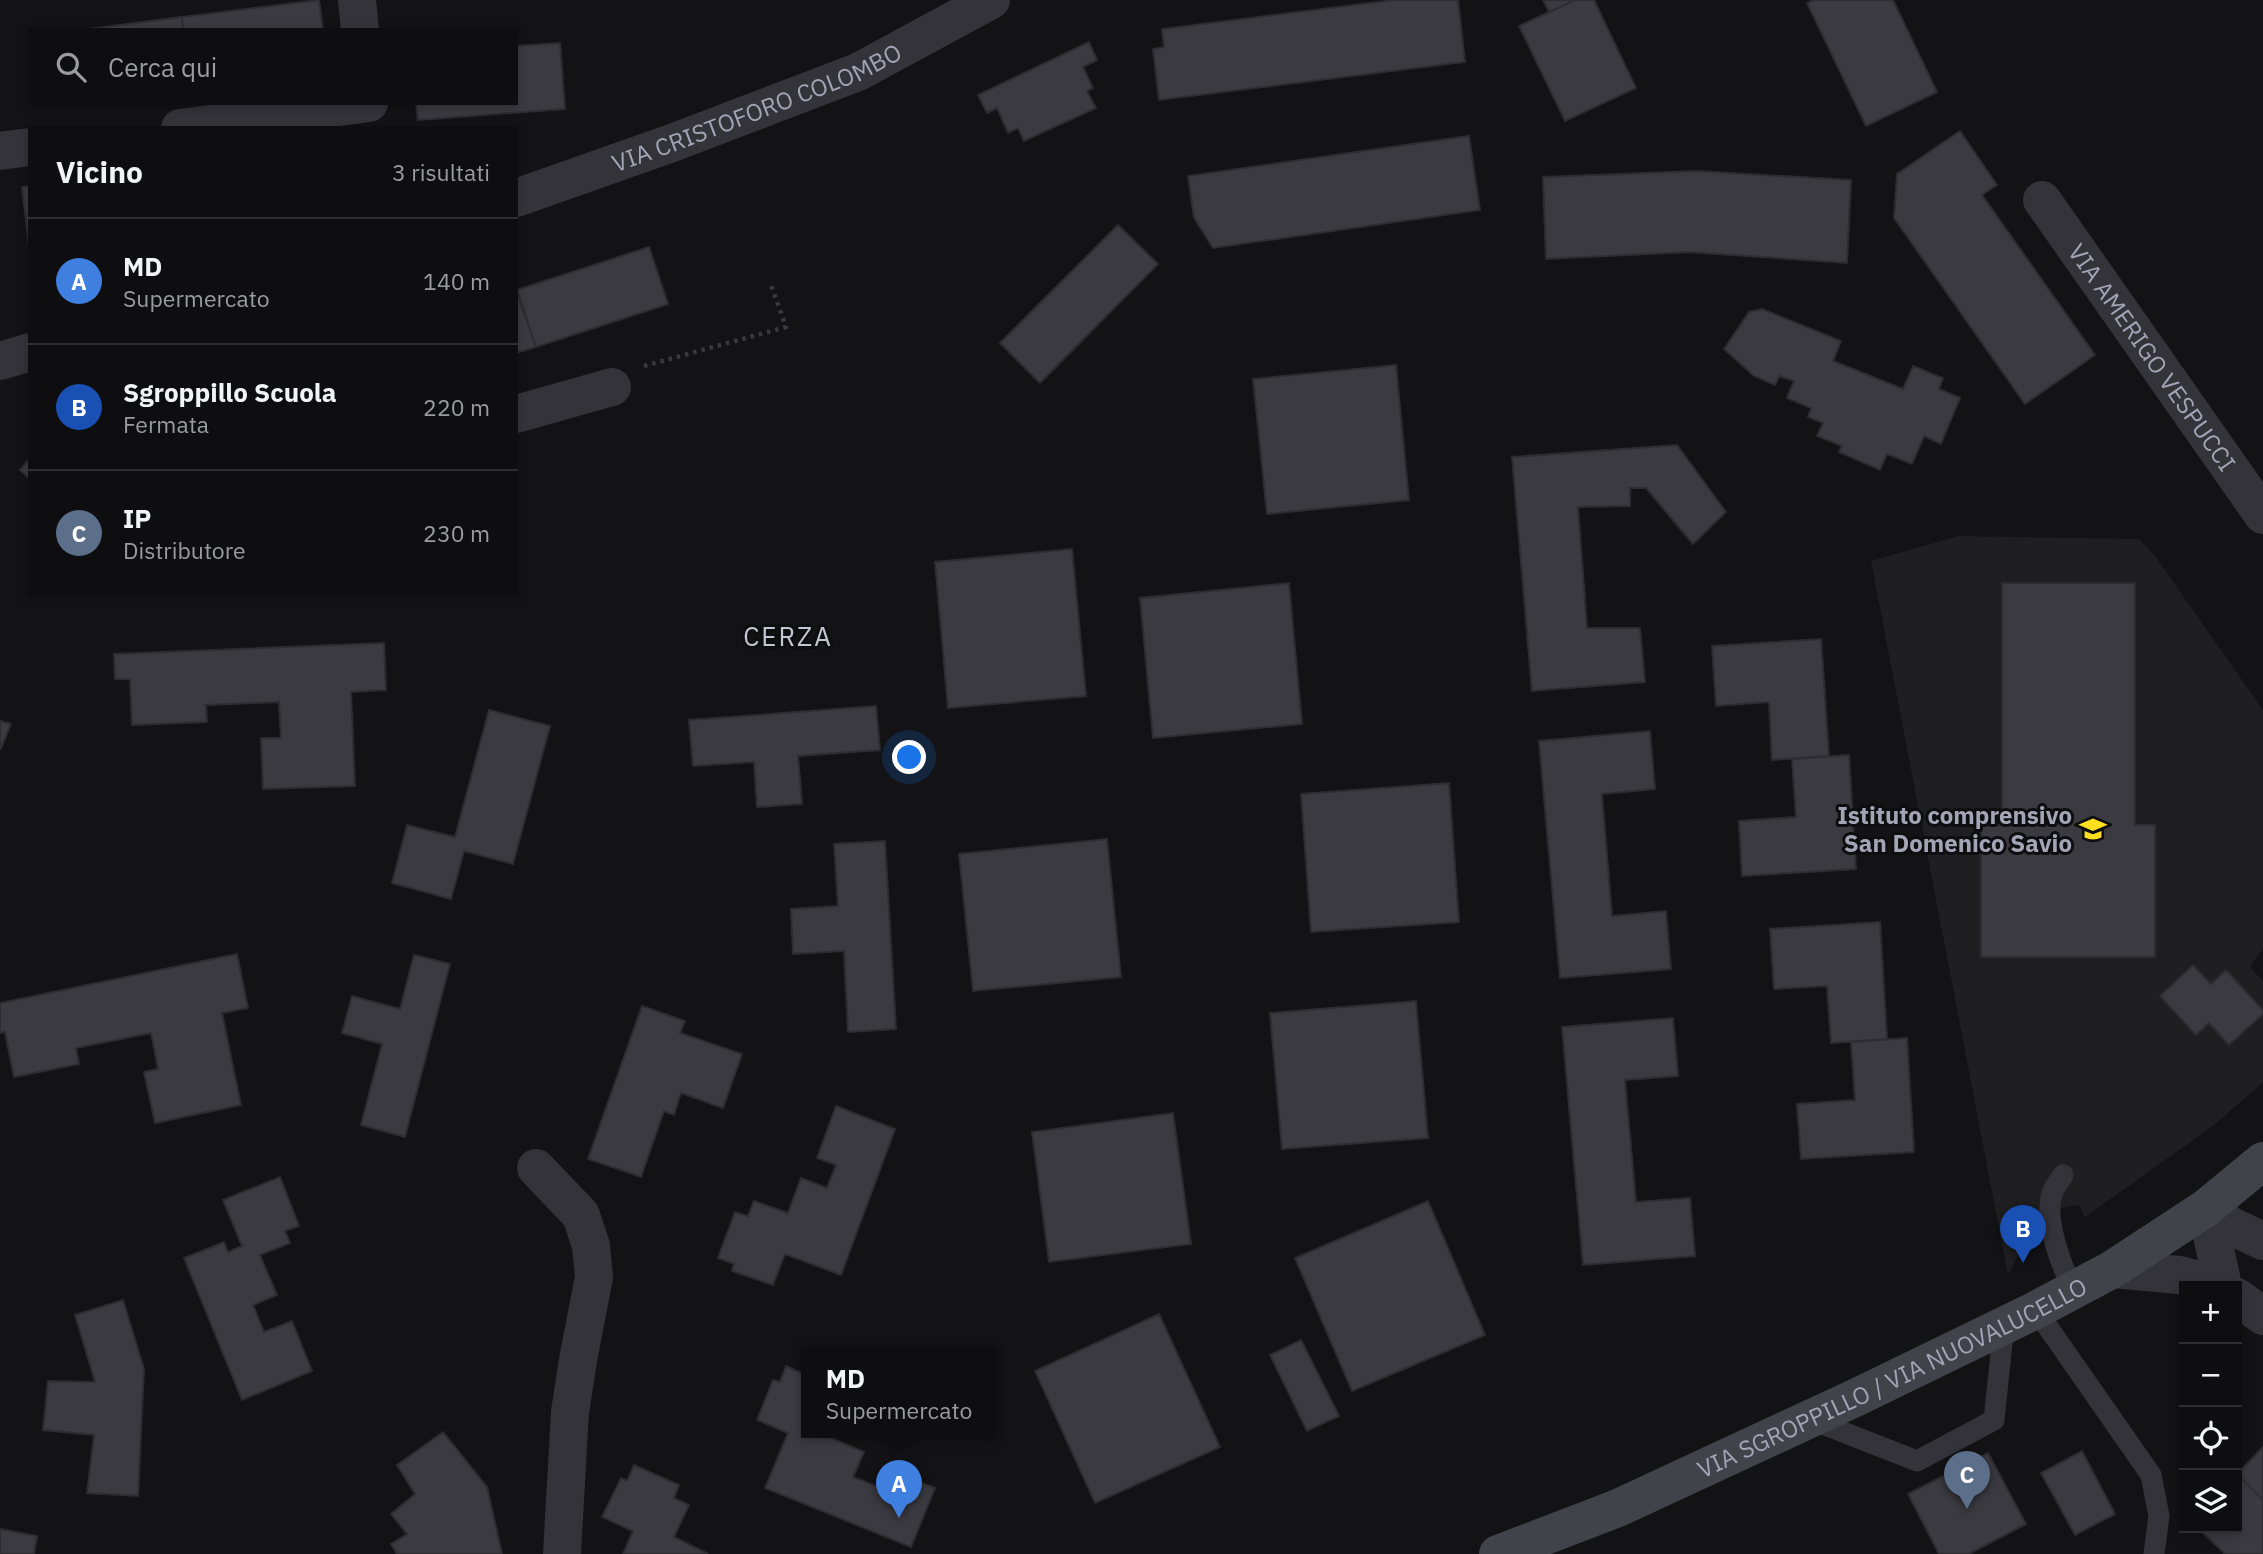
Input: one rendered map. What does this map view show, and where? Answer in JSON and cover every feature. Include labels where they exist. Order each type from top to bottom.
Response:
[{"type":"main road","name":"VIA SGROPPILLO / VIA NUOVALUCELLO","points":[[1498,1554],[1618,1508],[1810,1419],[2073,1290],[2113,1269],[2206,1208],[2263,1161]]},
{"type":"street","points":[[356,0],[360,28]]},
{"type":"street","name":"VIA CRISTOFORO COLOMBO","points":[[518,197],[672,143],[858,72],[991,0]]},
{"type":"street","points":[[195,126],[354,105]]},
{"type":"street","points":[[370,105],[375,126]]},
{"type":"street","points":[[0,151],[28,147]]},
{"type":"street","name":"VIA AMERIGO VESPUCCI","points":[[2042,200],[2263,515]]},
{"type":"street","points":[[0,361],[28,353]]},
{"type":"street","points":[[518,413],[612,387]]},
{"type":"street","points":[[536,1168],[581,1215],[591,1246],[594,1277],[570,1412],[562,1554]]},
{"type":"street","points":[[2206,1208],[2231,1226],[2263,1241]]},
{"type":"street","points":[[2206,1208],[2221,1281]]},
{"type":"street","points":[[2113,1269],[2179,1275],[2202,1281]]},
{"type":"street","points":[[2242,1301],[2263,1316]]},
{"type":"lane","points":[[2063,1175],[2053,1190],[2050,1210],[2057,1257],[2073,1290]]},
{"type":"lane","points":[[1810,1419],[1917,1461],[1994,1420],[2020,1317]]},
{"type":"lane","points":[[2020,1317],[2151,1475],[2159,1516],[2154,1554]]},
{"type":"path","points":[[612,387],[627,371],[786,327],[771,285]]},
{"type":"shaded area","name":"Istituto comprensivo San Domenico Savio","points":[[1959,536],[2139,539],[2155,556],[2263,710],[2263,948],[2250,967],[2263,981],[2263,1082],[2213,1126],[2085,1217],[2079,1205],[2022,1215],[2018,1256],[2008,1275],[1871,561]]},
{"type":"building","points":[[319,0],[323,28],[183,28],[182,17]]},
{"type":"building","points":[[1394,0],[1458,0],[1465,62],[1159,100],[1153,49],[1164,47],[1162,29]]},
{"type":"building","points":[[1543,0],[1575,0],[1549,12]]},
{"type":"building","points":[[1575,0],[1594,0],[1636,88],[1565,121],[1519,26]]},
{"type":"building","points":[[1814,0],[1893,0],[1937,92],[1866,126],[1807,3]]},
{"type":"building","points":[[182,17],[183,28],[97,28]]},
{"type":"building","points":[[1089,42],[1097,60],[1083,67],[1093,88],[1087,91],[1096,108],[1024,141],[1018,128],[1008,133],[997,108],[987,113],[978,95]]},
{"type":"building","points":[[560,43],[565,109],[418,120],[416,105],[518,105],[518,46]]},
{"type":"building","points":[[1960,131],[1997,185],[1982,195],[2095,355],[2025,404],[1894,218],[1897,174]]},
{"type":"building","points":[[1469,136],[1480,210],[1213,248],[1194,218],[1188,176]]},
{"type":"building","points":[[1696,171],[1851,180],[1847,263],[1688,252],[1546,259],[1543,177]]},
{"type":"building","points":[[28,186],[28,238],[22,187]]},
{"type":"building","points":[[1118,225],[1158,264],[1040,383],[1000,343]]},
{"type":"building","points":[[649,247],[668,304],[536,347],[518,290]]},
{"type":"building","points":[[518,296],[536,347],[518,352]]},
{"type":"building","points":[[1762,309],[1841,341],[1833,361],[1903,389],[1913,366],[1943,378],[1939,389],[1960,398],[1941,444],[1924,436],[1912,464],[1887,454],[1880,470],[1839,452],[1842,446],[1817,436],[1823,423],[1808,417],[1811,408],[1787,398],[1794,381],[1779,376],[1775,385],[1754,376],[1724,349],[1749,312]]},
{"type":"building","points":[[1396,365],[1409,500],[1267,514],[1253,379]]},
{"type":"building","points":[[1677,445],[1726,512],[1693,544],[1646,488],[1630,488],[1630,506],[1578,507],[1587,628],[1640,628],[1645,682],[1532,691],[1512,457]]},
{"type":"building","points":[[28,460],[28,477],[20,470]]},
{"type":"building","points":[[1072,549],[1086,696],[948,708],[935,562]]},
{"type":"building","points":[[1289,583],[1302,724],[1153,738],[1140,598]]},
{"type":"building","points":[[2002,583],[2135,583],[2135,825],[2155,825],[2155,957],[1981,957],[1981,825],[2002,825]]},
{"type":"building","points":[[1821,639],[1829,756],[1772,760],[1769,702],[1716,706],[1712,646]]},
{"type":"building","points":[[384,643],[386,690],[351,692],[355,786],[263,789],[261,738],[281,738],[279,702],[206,705],[207,722],[132,725],[130,679],[115,679],[114,654]]},
{"type":"building","points":[[876,706],[880,750],[798,756],[802,804],[757,807],[754,762],[693,766],[689,720]]},
{"type":"building","points":[[489,710],[550,726],[513,864],[464,851],[451,899],[392,883],[407,825],[455,837]]},
{"type":"building","points":[[0,721],[11,724],[0,750]]},
{"type":"building","points":[[1650,731],[1655,789],[1602,794],[1612,916],[1666,911],[1671,969],[1560,978],[1539,741]]},
{"type":"building","points":[[1849,755],[1856,869],[1742,876],[1739,821],[1796,817],[1792,759]]},
{"type":"building","points":[[1449,783],[1459,922],[1311,932],[1301,794]]},
{"type":"building","points":[[1107,839],[1121,977],[973,991],[959,854]]},
{"type":"building","points":[[885,841],[896,1029],[848,1032],[844,951],[793,954],[791,909],[838,906],[834,844]]},
{"type":"building","points":[[1880,922],[1887,1039],[1831,1043],[1827,986],[1774,989],[1770,929]]},
{"type":"building","points":[[237,954],[248,1008],[222,1013],[241,1105],[155,1123],[144,1072],[158,1069],[151,1033],[76,1048],[79,1064],[14,1077],[5,1032],[0,1033],[0,1003]]},
{"type":"building","points":[[414,955],[450,964],[405,1137],[361,1125],[382,1044],[342,1033],[352,996],[400,1009]]},
{"type":"building","points":[[2193,965],[2211,984],[2226,970],[2263,1010],[2263,1014],[2229,1045],[2209,1023],[2196,1035],[2160,996]]},
{"type":"building","points":[[1416,1001],[1428,1138],[1282,1149],[1270,1013]]},
{"type":"building","points":[[642,1006],[685,1021],[680,1033],[742,1054],[723,1108],[681,1093],[674,1115],[664,1111],[641,1177],[588,1159]]},
{"type":"building","points":[[1673,1018],[1678,1076],[1625,1080],[1636,1202],[1690,1198],[1695,1256],[1583,1265],[1562,1027]]},
{"type":"building","points":[[1907,1038],[1914,1152],[1801,1159],[1797,1104],[1855,1100],[1851,1042]]},
{"type":"building","points":[[836,1106],[895,1129],[841,1275],[785,1254],[773,1285],[732,1271],[734,1264],[718,1258],[735,1212],[748,1216],[754,1201],[788,1213],[801,1178],[827,1188],[836,1165],[817,1158]]},
{"type":"building","points":[[1173,1113],[1191,1244],[1049,1262],[1032,1132]]},
{"type":"building","points":[[280,1177],[299,1226],[285,1231],[290,1243],[260,1255],[277,1295],[253,1305],[264,1332],[292,1321],[312,1371],[242,1400],[184,1258],[224,1242],[228,1252],[242,1246],[223,1200]]},
{"type":"building","points":[[1428,1201],[1485,1335],[1352,1391],[1295,1258]]},
{"type":"building","points":[[123,1300],[144,1369],[138,1496],[87,1493],[94,1435],[43,1430],[48,1381],[95,1382],[75,1315]]},
{"type":"building","points":[[1159,1314],[1220,1447],[1095,1503],[1035,1371]]},
{"type":"building","points":[[1301,1340],[1339,1416],[1307,1431],[1270,1355]]},
{"type":"building","points":[[786,1366],[801,1373],[801,1438],[831,1438],[864,1452],[853,1477],[876,1486],[884,1468],[935,1488],[911,1547],[765,1488],[788,1433],[757,1420],[773,1380],[780,1382]]},
{"type":"building","points":[[443,1432],[487,1487],[502,1554],[397,1554],[391,1544],[407,1534],[391,1514],[415,1494],[397,1465]]},
{"type":"building","points":[[2263,1447],[2263,1500],[2242,1479],[2242,1469]]},
{"type":"building","points":[[2082,1451],[2115,1514],[2075,1535],[2041,1473]]},
{"type":"building","points":[[1988,1453],[2026,1524],[1969,1554],[1939,1554],[1908,1494]]},
{"type":"building","points":[[634,1465],[679,1485],[674,1498],[689,1505],[674,1537],[708,1554],[623,1554],[633,1531],[602,1517],[621,1478],[627,1481]]},
{"type":"building","points":[[2242,1479],[2263,1500],[2263,1554],[2225,1554],[2203,1533],[2242,1533]]},
{"type":"building","points":[[0,1529],[37,1536],[34,1554],[0,1554]]},
{"type":"place","name":"Istituto comprensivo San Domenico Savio","points":[[2093,829]]},
{"type":"place","name":"Sgroppillo Scuola","points":[[2023,1263]]},
{"type":"place","name":"IP","points":[[1967,1509]]},
{"type":"place","name":"MD","points":[[899,1518]]},
{"type":"district","name":"CERZA","points":[[788,636]]}]
